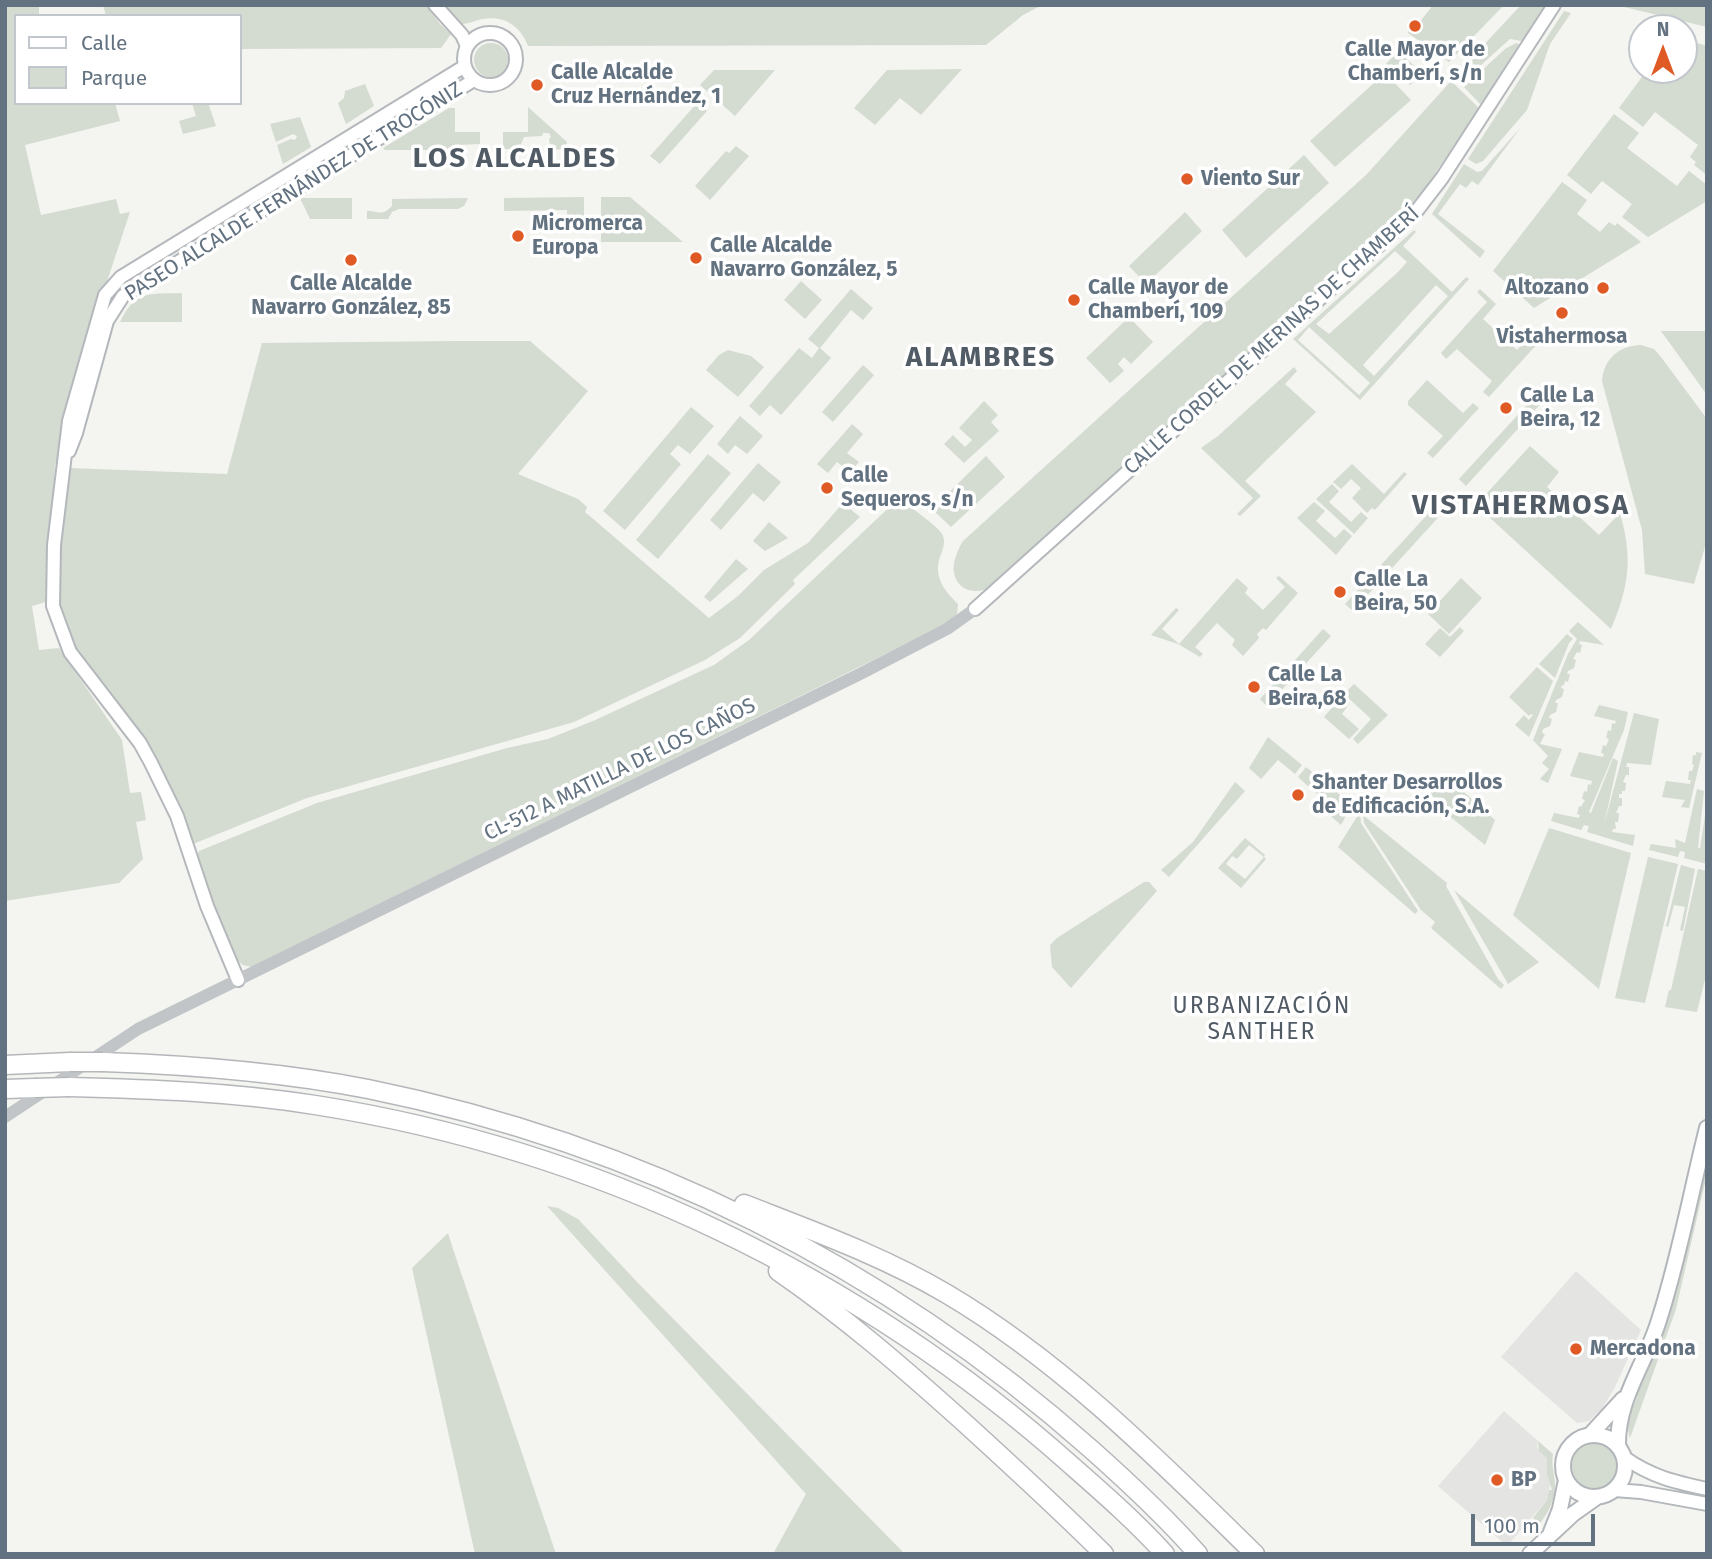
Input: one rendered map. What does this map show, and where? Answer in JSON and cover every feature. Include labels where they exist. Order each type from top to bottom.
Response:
[{"type":"highway","points":[[5,1065],[103,1062],[233,1069],[316,1080],[438,1104],[627,1158],[807,1228],[893,1266],[948,1295],[1014,1339],[1101,1410],[1195,1495],[1255,1554]]},
{"type":"highway","points":[[5,1089],[162,1089],[315,1105],[403,1121],[487,1143],[555,1163],[676,1210],[784,1262],[860,1306],[926,1350],[994,1399],[1036,1434],[1142,1528],[1165,1554]]},
{"type":"highway","points":[[555,1138],[636,1167],[699,1194],[792,1239],[881,1291],[939,1329],[1048,1411],[1160,1511],[1198,1554]]},
{"type":"highway","points":[[487,1143],[641,1202],[757,1256],[823,1302],[882,1349],[1031,1483],[1104,1554]]},
{"type":"main road","points":[[435,5],[467,40]]},
{"type":"main road","name":"CALLE CORDEL DE MERINAS DE CHAMBERÍ","points":[[975,609],[1415,213],[1442,178],[1554,5]]},
{"type":"main road","points":[[488,33],[503,36],[513,47],[517,57],[513,72],[505,81],[491,85],[474,80],[465,66],[467,40],[488,33]]},
{"type":"main road","name":"PASEO ALCALDE FERNÁNDEZ DE TROCÓNIZ","points":[[238,979],[207,906],[177,816],[151,763],[140,743],[70,652],[59,626],[53,606],[52,585],[69,421],[105,295],[121,277],[465,66]]},
{"type":"main road","name":"PASEO ALCALDE FERNÁNDEZ DE TROCÓNIZ","points":[[63,466],[76,433],[107,321],[123,296],[474,80]]},
{"type":"main road","points":[[1614,1490],[1624,1476],[1620,1418],[1626,1396],[1659,1321],[1707,1128]]},
{"type":"main road","points":[[1590,1435],[1626,1396]]},
{"type":"main road","points":[[1597,1497],[1579,1493],[1566,1480],[1563,1471],[1566,1452],[1575,1441],[1590,1435],[1610,1439],[1645,1472],[1707,1489]]},
{"type":"main road","points":[[1550,1534],[1560,1509],[1566,1480]]},
{"type":"main road","points":[[1530,1554],[1584,1505],[1614,1490],[1663,1495],[1707,1504]]},
{"type":"street","name":"CL-512 A MATILLA DE LOS CAÑOS","points":[[5,1117],[115,1042],[278,959],[860,674],[947,629],[975,609]]},
{"type":"shaded area","points":[[1576,1271],[1641,1330],[1602,1409],[1589,1421],[1577,1423],[1501,1357]]},
{"type":"shaded area","name":"BP","points":[[1504,1411],[1538,1441],[1537,1447],[1547,1458],[1550,1485],[1547,1500],[1507,1546],[1438,1486]]},
{"type":"green space","points":[[103,5],[426,5],[451,34],[441,48],[242,49],[242,14],[105,14]]},
{"type":"green space","points":[[445,5],[1042,5],[1023,15],[986,45],[528,46],[521,33],[505,21],[491,18],[462,24]]},
{"type":"green space","points":[[1433,5],[1504,5],[1449,62],[1408,33],[1409,30],[1412,32]]},
{"type":"green space","points":[[1521,5],[1544,7],[1522,41],[1510,39],[1460,84],[1453,78]]},
{"type":"green space","points":[[1707,5],[1707,27],[1698,25],[1698,14],[1653,14],[1620,6]]},
{"type":"green space","points":[[5,7],[39,7],[39,14],[14,14],[14,105],[116,105],[120,121],[25,145],[41,215],[116,199],[120,214],[130,212],[83,354],[55,466],[46,602],[32,606],[39,650],[59,648],[122,740],[130,793],[141,792],[146,820],[136,822],[143,859],[119,883],[5,901]]},
{"type":"green space","points":[[1564,11],[1571,13],[1550,44],[1527,110],[1483,161],[1476,164],[1468,159]]},
{"type":"green space","points":[[491,43],[503,48],[508,60],[503,72],[491,77],[479,72],[474,60],[479,48]]},
{"type":"green space","points":[[1516,43],[1520,45],[1481,105],[1464,87],[1505,49]]},
{"type":"green space","points":[[1698,43],[1707,46],[1707,175],[1694,165],[1696,162],[1690,157],[1698,145],[1655,112],[1643,127],[1619,108],[1637,84],[1698,84]]},
{"type":"green space","points":[[1398,51],[1422,73],[1410,85],[1386,64]]},
{"type":"green space","points":[[962,69],[921,115],[900,98],[875,125],[854,108],[887,70]]},
{"type":"green space","points":[[714,70],[775,70],[735,116],[700,85]]},
{"type":"green space","points":[[1385,73],[1411,100],[1335,167],[1310,141]]},
{"type":"green space","points":[[449,79],[454,88],[335,161],[330,152]]},
{"type":"green space","points":[[1451,81],[1479,108],[1426,187],[1401,216],[994,586],[976,591],[960,585],[956,580],[954,565],[963,541],[1367,174]]},
{"type":"green space","points":[[365,84],[374,106],[346,124],[338,103],[344,98],[345,91]]},
{"type":"green space","points":[[697,103],[707,111],[660,164],[650,156]]},
{"type":"green space","points":[[193,105],[209,105],[216,126],[183,134],[179,121],[196,116]]},
{"type":"green space","points":[[528,107],[567,142],[566,149],[551,150],[551,137],[549,133],[543,133],[542,136],[524,137],[521,144],[523,149],[503,149],[503,132],[528,132]]},
{"type":"green space","points":[[449,108],[455,108],[455,132],[480,132],[480,144],[457,145],[456,150],[383,148]]},
{"type":"green space","points":[[1614,114],[1639,133],[1627,148],[1677,186],[1689,171],[1707,185],[1707,201],[1648,237],[1622,217],[1632,204],[1602,181],[1591,194],[1567,175]]},
{"type":"green space","points":[[300,117],[311,147],[283,164],[277,145],[295,140],[297,136],[293,134],[276,142],[270,124]]},
{"type":"green space","points":[[1521,127],[1478,185],[1472,181],[1466,188],[1460,184],[1438,214],[1485,251],[1480,258],[1432,214],[1464,164],[1477,172],[1482,171]]},
{"type":"green space","points":[[736,146],[749,156],[710,200],[695,186],[726,151],[729,153]]},
{"type":"green space","points":[[1304,155],[1329,183],[1246,258],[1222,230]]},
{"type":"green space","points":[[321,157],[327,167],[217,233],[206,227]]},
{"type":"green space","points":[[1562,182],[1587,200],[1577,214],[1600,232],[1609,222],[1615,226],[1617,223],[1641,242],[1534,308],[1493,271]]},
{"type":"green space","points":[[584,197],[584,218],[567,218],[567,210],[504,211],[504,198]]},
{"type":"green space","points":[[601,197],[630,197],[683,242],[601,242]]},
{"type":"green space","points":[[300,198],[352,198],[352,219],[310,219]]},
{"type":"green space","points":[[468,198],[464,206],[458,209],[399,209],[392,212],[388,219],[367,219],[367,211],[385,211],[392,206],[392,199]]},
{"type":"green space","points":[[1185,212],[1202,231],[1146,284],[1129,266]]},
{"type":"green space","points":[[1414,230],[1416,232],[1403,246],[1452,292],[1466,277],[1469,279],[1360,400],[1293,339]],"holes":[[[1395,251],[1407,262],[1398,272],[1329,334],[1316,324]],[[1436,285],[1448,296],[1374,376],[1363,365]],[[1309,327],[1370,383],[1359,395],[1298,340]]]},
{"type":"green space","points":[[801,281],[822,300],[805,319],[784,300]]},
{"type":"green space","points":[[851,289],[873,308],[863,320],[851,310],[820,348],[831,358],[781,415],[770,405],[760,416],[749,406],[799,348],[812,358],[819,348],[808,339]]},
{"type":"green space","points":[[1480,289],[1496,304],[1483,319],[1517,350],[1530,335],[1539,342],[1489,397],[1483,392],[1492,381],[1457,349],[1446,359],[1441,353],[1487,302],[1477,292]]},
{"type":"green space","points":[[182,293],[182,322],[120,322],[138,299],[152,294]]},
{"type":"green space","points":[[1129,317],[1153,342],[1131,364],[1124,357],[1118,364],[1124,371],[1110,383],[1086,358]]},
{"type":"green space","points":[[1661,331],[1707,331],[1707,395]]},
{"type":"green space","points":[[530,341],[588,391],[518,474],[578,499],[587,507],[585,512],[709,618],[738,596],[764,570],[808,543],[843,503],[860,517],[793,580],[795,584],[740,638],[705,660],[574,722],[307,798],[193,844],[153,754],[83,660],[64,623],[57,590],[57,574],[70,468],[227,474],[262,343]]},
{"type":"green space","points":[[1641,345],[1654,349],[1707,419],[1707,540],[1694,584],[1645,574],[1642,530],[1602,381],[1606,366],[1614,355],[1626,348]]},
{"type":"green space","points":[[728,350],[751,356],[764,367],[738,397],[706,370],[719,355]]},
{"type":"green space","points":[[863,365],[874,375],[833,422],[822,412]]},
{"type":"green space","points":[[1294,367],[1297,371],[1285,384],[1316,412],[1245,481],[1261,496],[1240,516],[1237,514],[1253,498],[1201,448],[1218,436]]},
{"type":"green space","points":[[1427,380],[1463,413],[1473,403],[1479,408],[1433,458],[1427,453],[1443,436],[1408,405],[1408,401]]},
{"type":"green space","points":[[1547,383],[1554,389],[1466,486],[1459,479]]},
{"type":"green space","points":[[984,401],[998,415],[991,422],[999,431],[964,463],[944,444],[953,435],[965,447],[972,440],[959,428]]},
{"type":"green space","points":[[691,407],[714,426],[690,454],[678,445],[670,454],[681,464],[625,530],[603,511]]},
{"type":"green space","points":[[740,416],[763,436],[747,454],[735,445],[728,454],[717,444]]},
{"type":"green space","points":[[852,424],[863,434],[847,453],[859,462],[850,472],[837,462],[828,473],[817,464]]},
{"type":"green space","points":[[1530,446],[1559,472],[1547,487],[1599,535],[1620,513],[1627,544],[1627,572],[1622,599],[1611,629],[1476,505]]},
{"type":"green space","points":[[708,454],[731,473],[658,559],[636,540]]},
{"type":"green space","points":[[986,456],[1005,477],[951,527],[932,509]]},
{"type":"green space","points":[[758,463],[781,482],[764,502],[753,493],[721,530],[710,520]]},
{"type":"green space","points":[[1352,464],[1384,494],[1404,472],[1407,474],[1375,510],[1372,508],[1367,513],[1352,498],[1361,488],[1351,479],[1341,489],[1333,482]]},
{"type":"green space","points":[[1332,484],[1339,491],[1329,502],[1351,522],[1361,512],[1368,518],[1354,534],[1316,499]]},
{"type":"green space","points":[[899,498],[934,526],[944,538],[938,566],[939,577],[958,604],[957,614],[950,622],[252,967],[243,965],[234,958],[197,857],[199,851],[317,803],[507,748],[548,739],[714,665],[749,640]]},
{"type":"green space","points":[[1314,502],[1325,511],[1316,521],[1335,538],[1344,529],[1352,536],[1336,555],[1297,518]]},
{"type":"green space","points":[[1438,503],[1445,510],[1353,611],[1345,604]]},
{"type":"green space","points":[[769,522],[788,538],[765,551],[753,541]]},
{"type":"green space","points":[[736,559],[748,569],[710,602],[704,597]]},
{"type":"green space","points":[[1279,576],[1298,593],[1266,630],[1263,628],[1257,634],[1259,638],[1243,656],[1232,645],[1235,640],[1217,623],[1195,647],[1203,654],[1200,657],[1178,644],[1151,635],[1176,608],[1179,610],[1162,629],[1179,644],[1237,578],[1248,588],[1245,593],[1263,610],[1285,587],[1276,578]]},
{"type":"green space","points":[[1461,578],[1482,598],[1449,634],[1428,614]]},
{"type":"green space","points":[[1578,622],[1604,645],[1580,641],[1580,653],[1577,652],[1573,659],[1576,660],[1574,668],[1568,671],[1568,682],[1565,681],[1562,685],[1562,697],[1556,700],[1556,712],[1550,715],[1550,726],[1543,729],[1542,733],[1545,734],[1540,744],[1562,749],[1548,783],[1540,779],[1549,769],[1542,763],[1548,756],[1533,740],[1568,654],[1577,639],[1569,631]]},
{"type":"green space","points":[[1460,627],[1464,631],[1440,657],[1425,644],[1440,628],[1450,637]]},
{"type":"green space","points":[[1323,629],[1331,636],[1267,706],[1260,699]]},
{"type":"green space","points":[[1567,634],[1573,639],[1555,678],[1539,664]]},
{"type":"green space","points":[[1537,667],[1553,681],[1529,737],[1515,725],[1524,715],[1529,720],[1533,715],[1529,716],[1509,697]]},
{"type":"green space","points":[[1354,684],[1388,715],[1358,744],[1353,739],[1371,719],[1344,694]]},
{"type":"green space","points":[[1342,696],[1350,703],[1342,714],[1359,729],[1349,739],[1324,717]]},
{"type":"green space","points":[[1599,705],[1628,712],[1624,730],[1589,812],[1591,813],[1613,758],[1618,761],[1604,825],[1634,713],[1659,719],[1651,765],[1627,763],[1629,775],[1626,775],[1623,782],[1626,783],[1625,791],[1619,794],[1622,806],[1619,806],[1616,813],[1619,813],[1618,822],[1615,822],[1616,829],[1612,832],[1635,835],[1633,846],[1587,832],[1589,826],[1584,825],[1581,830],[1551,821],[1554,813],[1579,818],[1580,815],[1577,814],[1579,806],[1581,807],[1585,800],[1582,799],[1584,791],[1587,792],[1588,784],[1591,785],[1592,781],[1570,776],[1579,752],[1603,757],[1604,754],[1601,753],[1603,745],[1606,746],[1609,739],[1606,738],[1608,730],[1611,731],[1612,723],[1615,724],[1616,721],[1594,716]]},
{"type":"green space","points":[[1268,737],[1302,765],[1295,774],[1278,760],[1261,779],[1249,768]]},
{"type":"green space","points":[[1696,752],[1702,753],[1689,808],[1681,807],[1685,800],[1662,797],[1666,781],[1690,784],[1689,771],[1692,771],[1693,755],[1696,755]]},
{"type":"green space","points":[[1306,767],[1352,805],[1341,825],[1326,812],[1330,806],[1298,777]]},
{"type":"green space","points":[[1446,776],[1495,820],[1485,845],[1426,797]]},
{"type":"green space","points":[[1235,782],[1245,791],[1169,877],[1161,870],[1193,842]]},
{"type":"green space","points":[[1697,789],[1704,791],[1698,848],[1707,803],[1707,864],[1684,858],[1685,852],[1680,851],[1678,857],[1649,850],[1651,844],[1676,848],[1675,839],[1685,843]]},
{"type":"green space","points":[[1360,812],[1361,823],[1418,911],[1415,914],[1338,847]]},
{"type":"green space","points":[[1363,815],[1447,883],[1446,886],[1498,979],[1504,985],[1501,989],[1431,928],[1435,922],[1421,910],[1364,823]]},
{"type":"green space","points":[[1549,828],[1631,853],[1599,989],[1513,915]]},
{"type":"green space","points":[[1245,838],[1265,855],[1266,859],[1241,888],[1218,868]],"holes":[[[1249,845],[1264,857],[1245,879],[1226,864],[1232,856],[1237,859]]]},
{"type":"green space","points":[[1648,857],[1678,864],[1645,1003],[1615,998]]},
{"type":"green space","points":[[1681,865],[1695,869],[1683,931],[1680,930],[1685,907],[1674,905],[1668,927],[1666,926]]},
{"type":"green space","points":[[1698,869],[1707,871],[1707,971],[1697,1012],[1665,1007]]},
{"type":"green space","points":[[1144,882],[1149,882],[1157,891],[1071,988],[1052,967],[1050,945]]},
{"type":"green space","points":[[1454,890],[1539,962],[1508,984]]},
{"type":"green space","points":[[1707,1150],[1707,1174],[1676,1309],[1630,1438],[1628,1422]]},
{"type":"green space","points":[[547,1206],[558,1208],[578,1219],[905,1554],[773,1554],[806,1494]]},
{"type":"green space","points":[[448,1233],[556,1554],[475,1554],[412,1268]]},
{"type":"green space","points":[[1538,1441],[1553,1454],[1555,1483],[1551,1506],[1538,1525],[1533,1518],[1547,1500],[1549,1490],[1552,1490],[1547,1474],[1547,1458],[1539,1451]]},
{"type":"green space","points":[[1595,1443],[1611,1450],[1618,1466],[1611,1482],[1595,1489],[1579,1482],[1572,1466],[1579,1450]]},
{"type":"place","name":"Calle Mayor de Chamberí, s/n","points":[[1415,26]]},
{"type":"place","name":"Calle Alcalde Cruz Hernández, 1","points":[[537,85]]},
{"type":"place","name":"Viento Sur","points":[[1187,179]]},
{"type":"place","name":"Micromerca Europa","points":[[518,236]]},
{"type":"place","name":"Calle Alcalde Navarro González, 5","points":[[696,258]]},
{"type":"place","name":"Calle Alcalde Navarro González, 85","points":[[351,260]]},
{"type":"place","name":"Altozano","points":[[1603,288]]},
{"type":"place","name":"Calle Mayor de Chamberí, 109","points":[[1074,300]]},
{"type":"place","name":"Vistahermosa","points":[[1562,313]]},
{"type":"place","name":"Calle La Beira, 12","points":[[1506,408]]},
{"type":"place","name":"Calle Sequeros, s/n","points":[[827,488]]},
{"type":"place","name":"Calle La Beira, 50","points":[[1340,592]]},
{"type":"place","name":"Calle La Beira,68","points":[[1254,687]]},
{"type":"place","name":"Shanter Desarrollos de Edificación, S.A.","points":[[1298,795]]},
{"type":"place","name":"Mercadona","points":[[1576,1349]]},
{"type":"place","name":"BP","points":[[1497,1480]]},
{"type":"district","name":"LOS ALCALDES","points":[[515,159]]},
{"type":"district","name":"ALAMBRES","points":[[981,358]]},
{"type":"district","name":"VISTAHERMOSA","points":[[1521,506]]},
{"type":"district","name":"URBANIZACIÓN SANTHER","points":[[1262,1020]]}]
